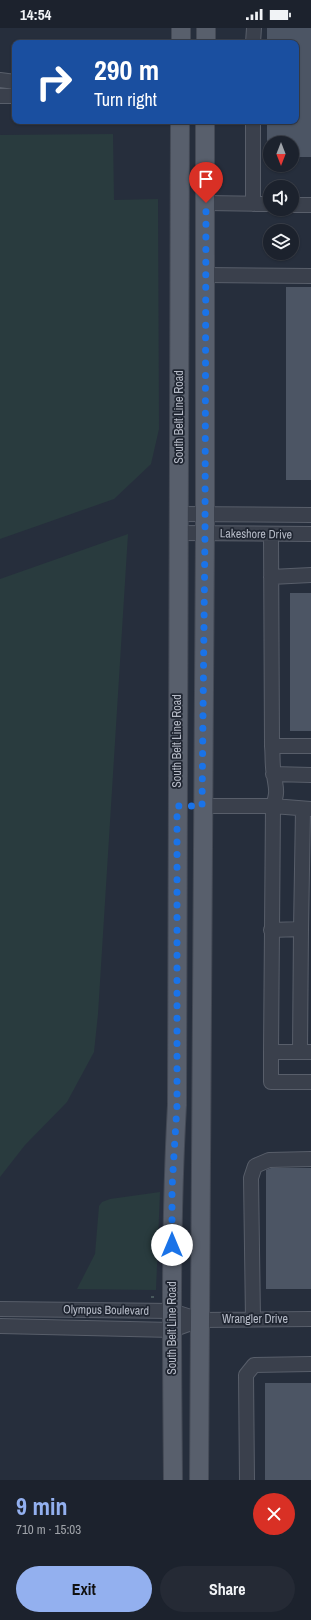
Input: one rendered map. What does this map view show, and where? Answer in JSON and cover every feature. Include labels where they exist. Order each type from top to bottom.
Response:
[{"type":"main road","points":[[181,28],[181,40]]},
{"type":"main road","points":[[206,28],[206,40]]},
{"type":"main road","name":"South Belt Line Road","points":[[173,1480],[172,1188],[177,1105],[180,124]]},
{"type":"main road","points":[[199,1480],[202,806],[205,533],[205,124]]},
{"type":"main road","points":[[177,806],[202,806]]},
{"type":"street","points":[[253,40],[254,28]]},
{"type":"street","points":[[0,80],[12,82]]},
{"type":"street","points":[[0,96],[12,96]]},
{"type":"street","points":[[252,204],[253,124]]},
{"type":"street","points":[[206,203],[263,204]]},
{"type":"street","points":[[299,205],[311,205]]},
{"type":"street","points":[[205,275],[311,276]]},
{"type":"street","name":"Lakeshore Drive","points":[[178,514],[311,514]]},
{"type":"street","name":"Lakeshore Drive","points":[[178,533],[311,534]]},
{"type":"street","points":[[271,534],[272,746],[273,774],[277,785],[273,806],[271,1082],[311,1082]]},
{"type":"street","points":[[272,576],[311,575]]},
{"type":"street","points":[[272,746],[311,746]]},
{"type":"street","points":[[273,774],[311,775]]},
{"type":"street","points":[[202,806],[273,806],[307,809],[301,929],[305,1052],[271,1052]]},
{"type":"street","points":[[271,930],[301,929]]},
{"type":"street","points":[[253,1319],[250,1178],[255,1166],[269,1160],[311,1159]]},
{"type":"street","name":"Olympus Boulevard","points":[[0,1309],[172,1311],[200,1320]]},
{"type":"street","name":"Wrangler Drive","points":[[200,1320],[311,1319]]},
{"type":"street","name":"Olympus Boulevard","points":[[0,1326],[172,1330],[200,1320]]},
{"type":"street","points":[[247,1480],[246,1375],[254,1365],[311,1364]]},
{"type":"shaded area","points":[[113,134],[114,200],[158,199],[159,429],[151,464],[114,499],[0,539],[0,135]]},
{"type":"shaded area","points":[[128,534],[98,1014],[94,1052],[67,1102],[25,1145],[0,1177],[0,579]]},
{"type":"shaded area","points":[[160,1192],[156,1290],[77,1289],[95,1254],[99,1206],[102,1202],[110,1199]]},
{"type":"building","points":[[267,28],[311,28],[311,157],[299,157],[299,136],[267,136],[267,124],[299,124],[299,40],[267,40]]},
{"type":"building","points":[[286,287],[311,287],[311,480],[286,480]]},
{"type":"building","points":[[290,593],[311,593],[311,731],[290,731]]},
{"type":"building","points":[[271,1168],[311,1168],[311,1289],[266,1289],[266,1170]]},
{"type":"building","points":[[265,1383],[311,1383],[311,1480],[265,1480]]},
{"type":"route","points":[[172,1245],[172,1188],[177,1105],[177,806],[202,806],[206,203]]}]
